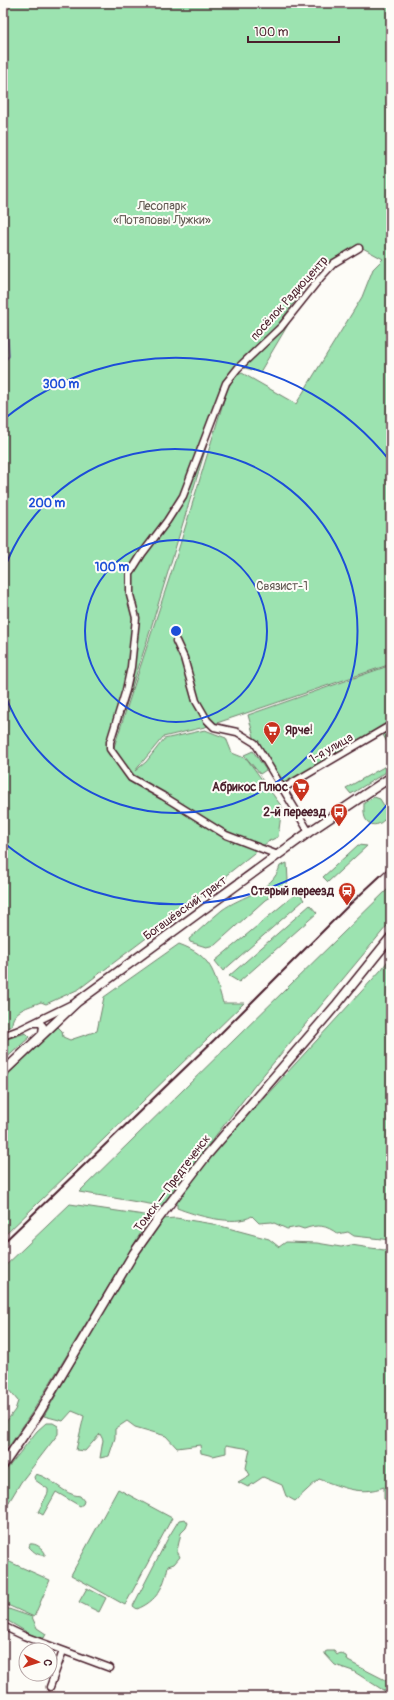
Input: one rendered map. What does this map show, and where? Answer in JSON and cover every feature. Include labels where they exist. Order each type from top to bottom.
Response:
[{"type":"main road","name":"Богашёвский тракт","points":[[3,1072],[77,1002],[309,832],[391,777]]},
{"type":"main road","name":"Томск — Предтеченск","points":[[4,1461],[39,1413],[134,1253],[158,1219],[207,1155],[337,1004],[391,937]]},
{"type":"street","name":"посёлок Радиоцентр","points":[[278,855],[226,835],[131,778],[110,749],[131,667],[136,618],[130,595],[130,573],[142,554],[168,521],[183,496],[226,383],[238,368],[281,328],[320,276],[334,263],[359,248]]},
{"type":"street","points":[[176,641],[184,658],[196,701],[207,720],[214,727],[237,732],[255,743],[309,832]]},
{"type":"street","name":"1-я улица","points":[[282,789],[391,726]]},
{"type":"street","points":[[3,1036],[35,1023],[77,1002]]},
{"type":"street","points":[[35,1023],[40,1023],[43,1026],[42,1034]]},
{"type":"street","points":[[3,1626],[63,1651],[110,1668]]},
{"type":"street","points":[[50,1687],[63,1651]]},
{"type":"shaded area","points":[[48,1690],[88,1697],[45,1697]]},
{"type":"green space","name":"Лесопарк «Потаповы Лужки»","points":[[3,3],[391,3],[391,74],[388,74],[391,75],[391,664],[205,727],[163,737],[135,771],[146,762],[164,739],[205,730],[226,738],[232,753],[247,759],[282,807],[278,837],[269,841],[224,877],[227,877],[79,989],[46,1004],[41,1002],[18,1012],[12,1025],[3,1031]],"holes":[[[359,246],[383,259],[373,269],[362,297],[296,404],[242,373],[234,377],[227,390],[174,564],[113,750],[112,749],[146,644],[223,392],[238,368],[245,368],[260,372],[289,323],[280,322],[313,276],[331,260]]]},
{"type":"green space","points":[[391,665],[391,750],[380,729],[282,786],[254,737],[248,715]]},
{"type":"green space","points":[[253,751],[266,770],[260,774],[244,755]]},
{"type":"green space","points":[[391,763],[391,769],[351,794],[346,788]]},
{"type":"green space","points":[[374,797],[380,799],[388,812],[383,821],[373,825],[367,821],[365,817],[364,803]]},
{"type":"green space","points":[[358,845],[367,846],[328,882],[323,877]]},
{"type":"green space","points":[[287,863],[288,880],[286,887],[265,900],[215,945],[206,947],[190,942],[189,939],[222,910],[264,887],[271,881],[280,866]]},
{"type":"green space","points":[[391,886],[391,921],[255,1085],[161,1206],[79,1192]]},
{"type":"green space","points":[[298,892],[304,900],[223,971],[215,961]]},
{"type":"green space","points":[[310,905],[317,913],[239,982],[229,976]]},
{"type":"green space","points":[[179,944],[199,954],[210,966],[217,982],[223,1003],[244,1003],[3,1237],[3,1079],[58,1027],[62,1031],[63,1037],[70,1040],[97,1031],[104,997]]},
{"type":"green space","points":[[391,956],[391,1240],[354,1236],[348,1232],[338,1234],[322,1226],[314,1226],[304,1229],[298,1227],[287,1229],[272,1222],[259,1223],[252,1216],[245,1219],[236,1220],[214,1219],[177,1208],[177,1200],[210,1157],[382,969]]},
{"type":"green space","points":[[26,1033],[30,1037],[3,1061],[3,1040]]},
{"type":"green space","points":[[70,1204],[151,1216],[33,1411],[10,1445],[3,1448],[3,1426],[15,1410],[18,1401],[3,1383],[3,1268]]},
{"type":"green space","points":[[176,1218],[213,1224],[269,1239],[279,1247],[286,1242],[317,1243],[341,1247],[351,1245],[391,1251],[391,1500],[384,1499],[384,1487],[375,1490],[359,1491],[319,1479],[295,1501],[286,1496],[282,1485],[263,1477],[248,1487],[238,1482],[250,1475],[246,1468],[250,1449],[226,1445],[226,1453],[213,1456],[201,1453],[200,1445],[177,1448],[166,1436],[135,1427],[127,1421],[115,1429],[115,1438],[109,1456],[100,1458],[103,1440],[100,1434],[85,1451],[76,1450],[84,1416],[72,1411],[63,1421],[44,1416],[145,1243],[161,1219]]},
{"type":"green space","points":[[46,1423],[53,1423],[58,1426],[58,1434],[21,1482],[3,1512],[3,1474],[37,1431]]},
{"type":"green space","points":[[36,1474],[48,1479],[68,1493],[80,1496],[84,1501],[83,1504],[80,1506],[56,1492],[43,1515],[38,1512],[48,1493],[48,1489],[35,1480],[34,1477]]},
{"type":"green space","points":[[118,1489],[172,1518],[125,1605],[71,1575]]},
{"type":"green space","points":[[185,1519],[188,1523],[186,1528],[181,1533],[177,1551],[180,1557],[174,1564],[168,1566],[162,1587],[155,1597],[144,1606],[137,1609],[133,1606],[168,1538],[179,1520]]},
{"type":"green space","points":[[30,1544],[39,1546],[44,1551],[45,1555],[40,1555],[34,1552],[29,1547]]},
{"type":"green space","points":[[3,1559],[50,1580],[34,1617],[3,1603]]},
{"type":"green space","points":[[87,1588],[106,1598],[99,1612],[79,1602]]},
{"type":"green space","points":[[3,1607],[32,1617],[37,1628],[46,1634],[44,1638],[35,1637],[3,1618]]},
{"type":"green space","points":[[327,1651],[334,1651],[337,1655],[340,1653],[346,1656],[348,1661],[389,1682],[391,1684],[391,1690],[386,1692],[353,1671],[335,1665],[325,1654]]},
{"type":"waterway","points":[[3,258],[5,266],[5,304],[9,356],[3,362]]},
{"type":"railway","points":[[3,1243],[214,1040],[348,906],[391,866]]},
{"type":"place","name":"Ярче!","points":[[272,745]]},
{"type":"place","name":"Абрикос Плюс","points":[[301,802]]},
{"type":"place","name":"2-й переезд","points":[[339,827]]},
{"type":"place","name":"Старый переезд","points":[[347,906]]},
{"type":"park label","name":"Связист-1","points":[[282,586]]}]
